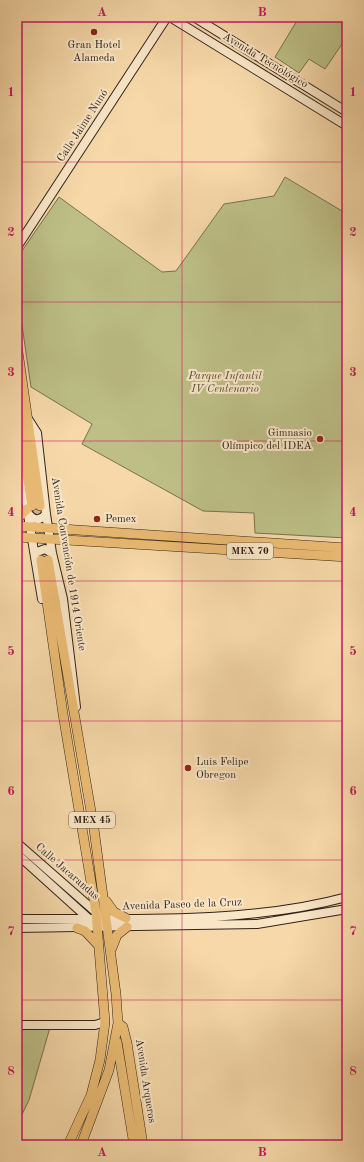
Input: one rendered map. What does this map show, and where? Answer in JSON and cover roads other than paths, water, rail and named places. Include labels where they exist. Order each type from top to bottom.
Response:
[{"type":"main road","name":"Calle Jaime Nunó","points":[[17,247],[167,17]]},
{"type":"main road","name":"Avenida Tecnológico","points":[[170,17],[347,126]]},
{"type":"main road","name":"Avenida Tecnológico","points":[[194,17],[347,112]]},
{"type":"main road","name":"Avenida Convención de 1914 Oriente","points":[[17,345],[32,509],[32,537],[44,557],[74,715],[104,898],[99,920],[111,950],[118,1023],[109,1070],[81,1145]]},
{"type":"main road","name":"Avenida Convención de 1914 Oriente","points":[[17,408],[23,420],[37,433],[50,539],[44,557],[62,705],[99,920],[99,946],[105,1022],[104,1033],[100,1060],[91,1095],[68,1145]]},
{"type":"main road","points":[[32,509],[30,517],[37,520],[41,519],[46,514]]},
{"type":"main road","points":[[17,519],[32,509]]},
{"type":"main road","name":"MEX 70","points":[[17,526],[347,548]]},
{"type":"main road","name":"MEX 70","points":[[17,537],[347,557]]},
{"type":"main road","name":"Calle Jacarandas","points":[[17,844],[99,920]]},
{"type":"main road","name":"Calle Jacarandas","points":[[17,854],[99,920]]},
{"type":"main road","name":"Avenida Paseo de la Cruz","points":[[126,922],[255,914],[319,904],[347,897]]},
{"type":"main road","points":[[104,898],[114,912],[126,922],[117,935],[111,950]]},
{"type":"main road","name":"Avenida Paseo de la Cruz","points":[[17,919],[258,924],[347,909]]},
{"type":"main road","name":"Avenida Paseo de la Cruz","points":[[17,928],[77,928],[99,920]]},
{"type":"main road","points":[[77,928],[84,931],[99,946]]},
{"type":"main road","points":[[17,1025],[95,1025],[105,1022],[118,1023]]},
{"type":"main road","name":"Avenida Arqueros","points":[[118,1023],[123,1027],[125,1032],[143,1145]]},
{"type":"main road","points":[[95,1025],[104,1033],[116,1035]]},
{"type":"main road","name":"Avenida Arqueros","points":[[116,1035],[134,1145]]},
{"type":"tunnel","points":[[32,506],[41,560]]},
{"type":"tunnel","points":[[40,506],[47,556]]},
{"type":"place","name":"Gran Hotel Alameda","points":[[94,32]]},
{"type":"place","name":"Gimnasio Olímpico del IDEA","points":[[320,439]]},
{"type":"place","name":"Pemex","points":[[97,519]]},
{"type":"place","name":"Luis Felipe Obregon","points":[[188,768]]},
{"type":"park label","name":"Parque Infantil IV Centenario","points":[[225,382]]}]
